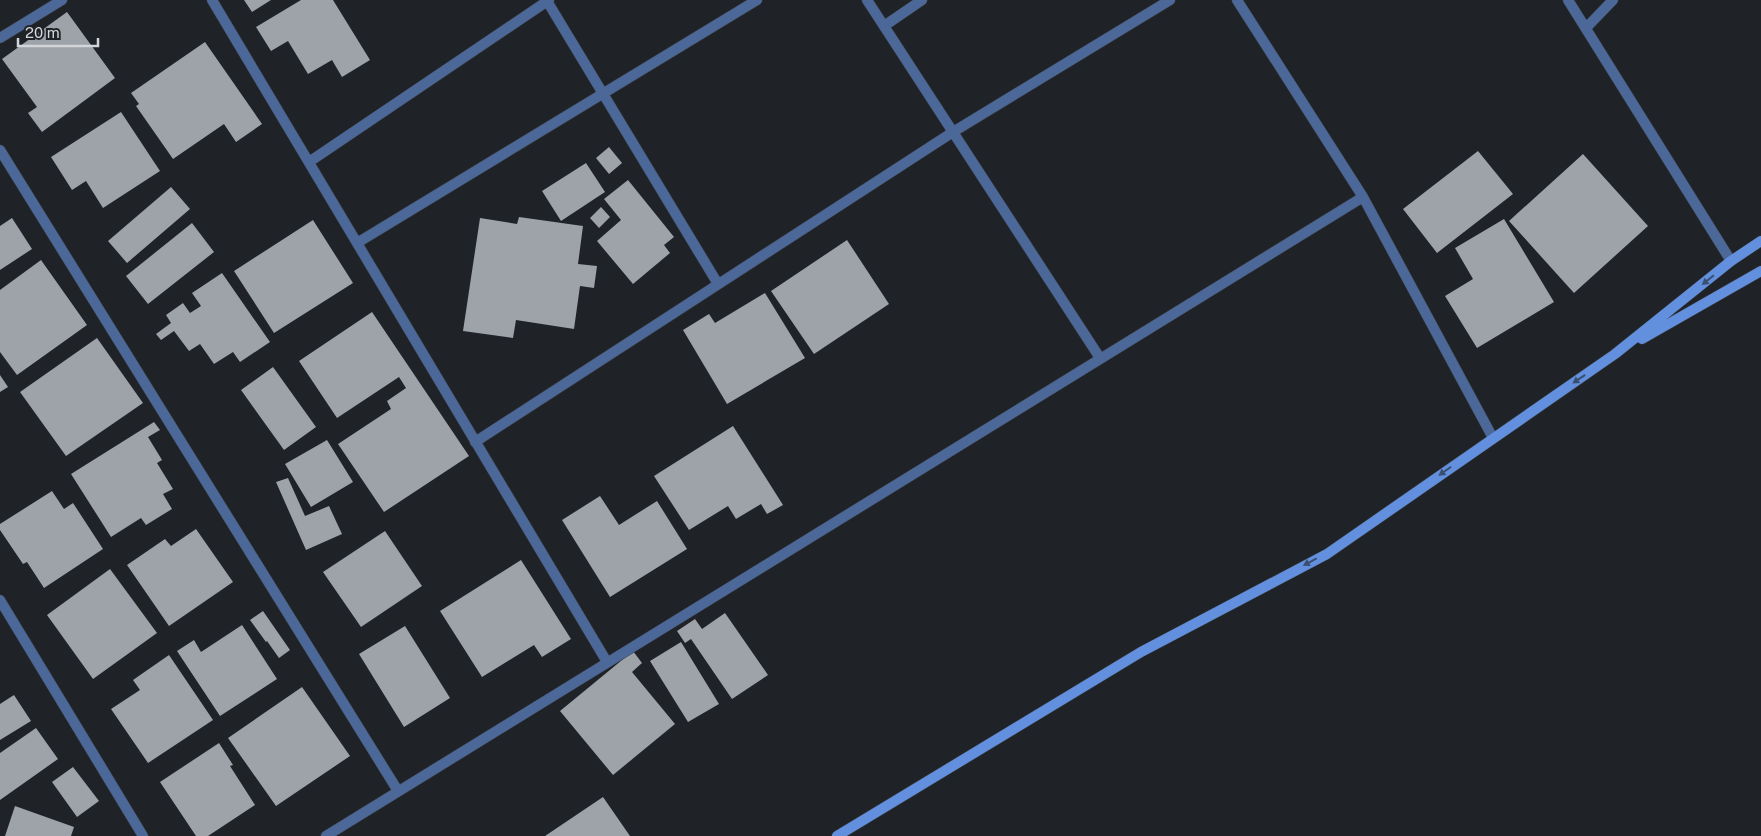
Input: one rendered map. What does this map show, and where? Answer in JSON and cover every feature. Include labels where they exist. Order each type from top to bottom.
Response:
[{"type":"street","points":[[0,38],[62,0]]},
{"type":"street","points":[[212,0],[607,662]]},
{"type":"street","points":[[358,243],[757,0]]},
{"type":"street","points":[[866,0],[1100,358]]},
{"type":"street","points":[[884,26],[922,0]]},
{"type":"street","points":[[475,442],[953,132],[1170,0]]},
{"type":"street","points":[[1237,0],[1363,197],[1493,438]]},
{"type":"street","points":[[1568,0],[1731,261]]},
{"type":"street","points":[[1586,28],[1613,0]]},
{"type":"street","points":[[309,162],[548,1],[718,284]]},
{"type":"street","points":[[0,150],[398,791]]},
{"type":"street","points":[[326,836],[1363,197]]},
{"type":"street","points":[[837,836],[1141,652],[1327,554],[1615,354],[1731,261],[1761,241]]},
{"type":"street","points":[[1615,354],[1761,271]]},
{"type":"street","points":[[0,600],[143,836]]},
{"type":"building","points":[[244,0],[271,0],[252,12]]},
{"type":"building","points":[[301,0],[333,0],[370,60],[342,77],[332,60],[308,74],[288,41],[271,51],[256,27]]},
{"type":"building","points":[[67,12],[115,78],[42,132],[28,113],[37,107],[2,59]]},
{"type":"building","points":[[205,42],[262,124],[236,142],[224,124],[173,159],[136,106],[139,104],[131,93]]},
{"type":"building","points":[[121,112],[160,171],[103,208],[86,181],[72,190],[51,157]]},
{"type":"building","points":[[609,147],[622,163],[609,174],[596,158]]},
{"type":"building","points":[[1478,151],[1513,194],[1437,253],[1403,209]]},
{"type":"building","points":[[1583,154],[1648,226],[1574,293],[1509,221]]},
{"type":"building","points":[[586,163],[605,192],[561,221],[542,191]]},
{"type":"building","points":[[628,180],[674,237],[664,245],[670,253],[633,284],[597,241],[621,220],[604,199]]},
{"type":"building","points":[[171,187],[190,209],[127,263],[108,241]]},
{"type":"building","points":[[601,207],[610,217],[599,228],[590,218]]},
{"type":"building","points":[[519,217],[583,226],[578,264],[597,266],[594,288],[580,286],[574,329],[516,320],[513,338],[463,331],[480,218],[517,224]]},
{"type":"building","points":[[12,218],[32,249],[0,270],[0,226]]},
{"type":"building","points":[[1504,219],[1554,302],[1477,348],[1445,296],[1473,279],[1455,248]]},
{"type":"building","points":[[313,220],[353,283],[274,333],[234,271]]},
{"type":"building","points":[[192,223],[214,252],[148,304],[126,276]]},
{"type":"building","points":[[847,240],[889,304],[814,354],[771,291]]},
{"type":"building","points":[[41,260],[87,325],[17,375],[0,352],[0,290]]},
{"type":"building","points":[[222,273],[270,342],[240,362],[233,352],[214,364],[200,344],[189,351],[174,331],[161,340],[156,334],[171,323],[166,315],[183,303],[190,313],[201,306],[192,293]]},
{"type":"building","points":[[765,293],[805,358],[727,404],[683,330],[709,314],[715,323]]},
{"type":"building","points":[[372,312],[469,456],[384,512],[338,444],[391,409],[387,401],[406,388],[399,377],[337,418],[299,361]]},
{"type":"building","points":[[97,338],[143,403],[66,456],[20,392]]},
{"type":"building","points":[[273,367],[316,427],[284,450],[241,390]]},
{"type":"building","points":[[0,375],[8,387],[0,392]]},
{"type":"building","points":[[154,422],[160,430],[148,437],[162,460],[157,463],[173,489],[163,494],[172,509],[146,525],[141,518],[111,537],[71,474]]},
{"type":"building","points":[[733,426],[783,505],[767,514],[761,504],[736,519],[728,506],[689,530],[654,476]]},
{"type":"building","points":[[327,440],[353,482],[311,507],[285,464]]},
{"type":"building","points":[[288,478],[305,516],[329,506],[342,534],[306,550],[276,482]]},
{"type":"building","points":[[52,491],[64,509],[73,503],[103,549],[44,588],[27,562],[23,564],[0,530],[0,524]]},
{"type":"building","points":[[600,496],[619,525],[657,501],[687,549],[610,597],[562,520]]},
{"type":"building","points":[[196,529],[233,582],[169,626],[127,565],[165,539],[171,546]]},
{"type":"building","points":[[385,531],[422,586],[361,627],[323,572]]},
{"type":"building","points":[[521,560],[571,639],[542,657],[534,645],[482,677],[440,611]]},
{"type":"building","points":[[110,569],[157,633],[93,679],[47,615]]},
{"type":"building","points":[[263,611],[290,650],[279,658],[250,620]]},
{"type":"building","points":[[725,613],[768,675],[732,699],[691,639],[685,643],[677,631],[695,619],[702,629]]},
{"type":"building","points":[[242,625],[277,679],[220,716],[177,651],[194,640],[201,652]]},
{"type":"building","points":[[405,626],[450,698],[404,727],[359,654]]},
{"type":"building","points":[[681,642],[719,704],[688,722],[650,661]]},
{"type":"building","points":[[633,651],[642,663],[632,672],[675,724],[613,775],[560,711]]},
{"type":"building","points":[[169,655],[213,720],[148,763],[111,709],[140,690],[133,680]]},
{"type":"building","points":[[302,687],[350,756],[276,806],[228,738]]},
{"type":"building","points":[[14,695],[31,721],[0,740],[0,704]]},
{"type":"building","points":[[36,728],[58,759],[0,800],[0,753]]},
{"type":"building","points":[[219,743],[233,765],[230,766],[255,805],[208,836],[196,836],[160,782]]},
{"type":"building","points":[[73,767],[99,801],[77,817],[52,782]]},
{"type":"building","points":[[603,797],[630,836],[545,836]]},
{"type":"building","points":[[15,806],[74,827],[71,836],[5,836]]}]
